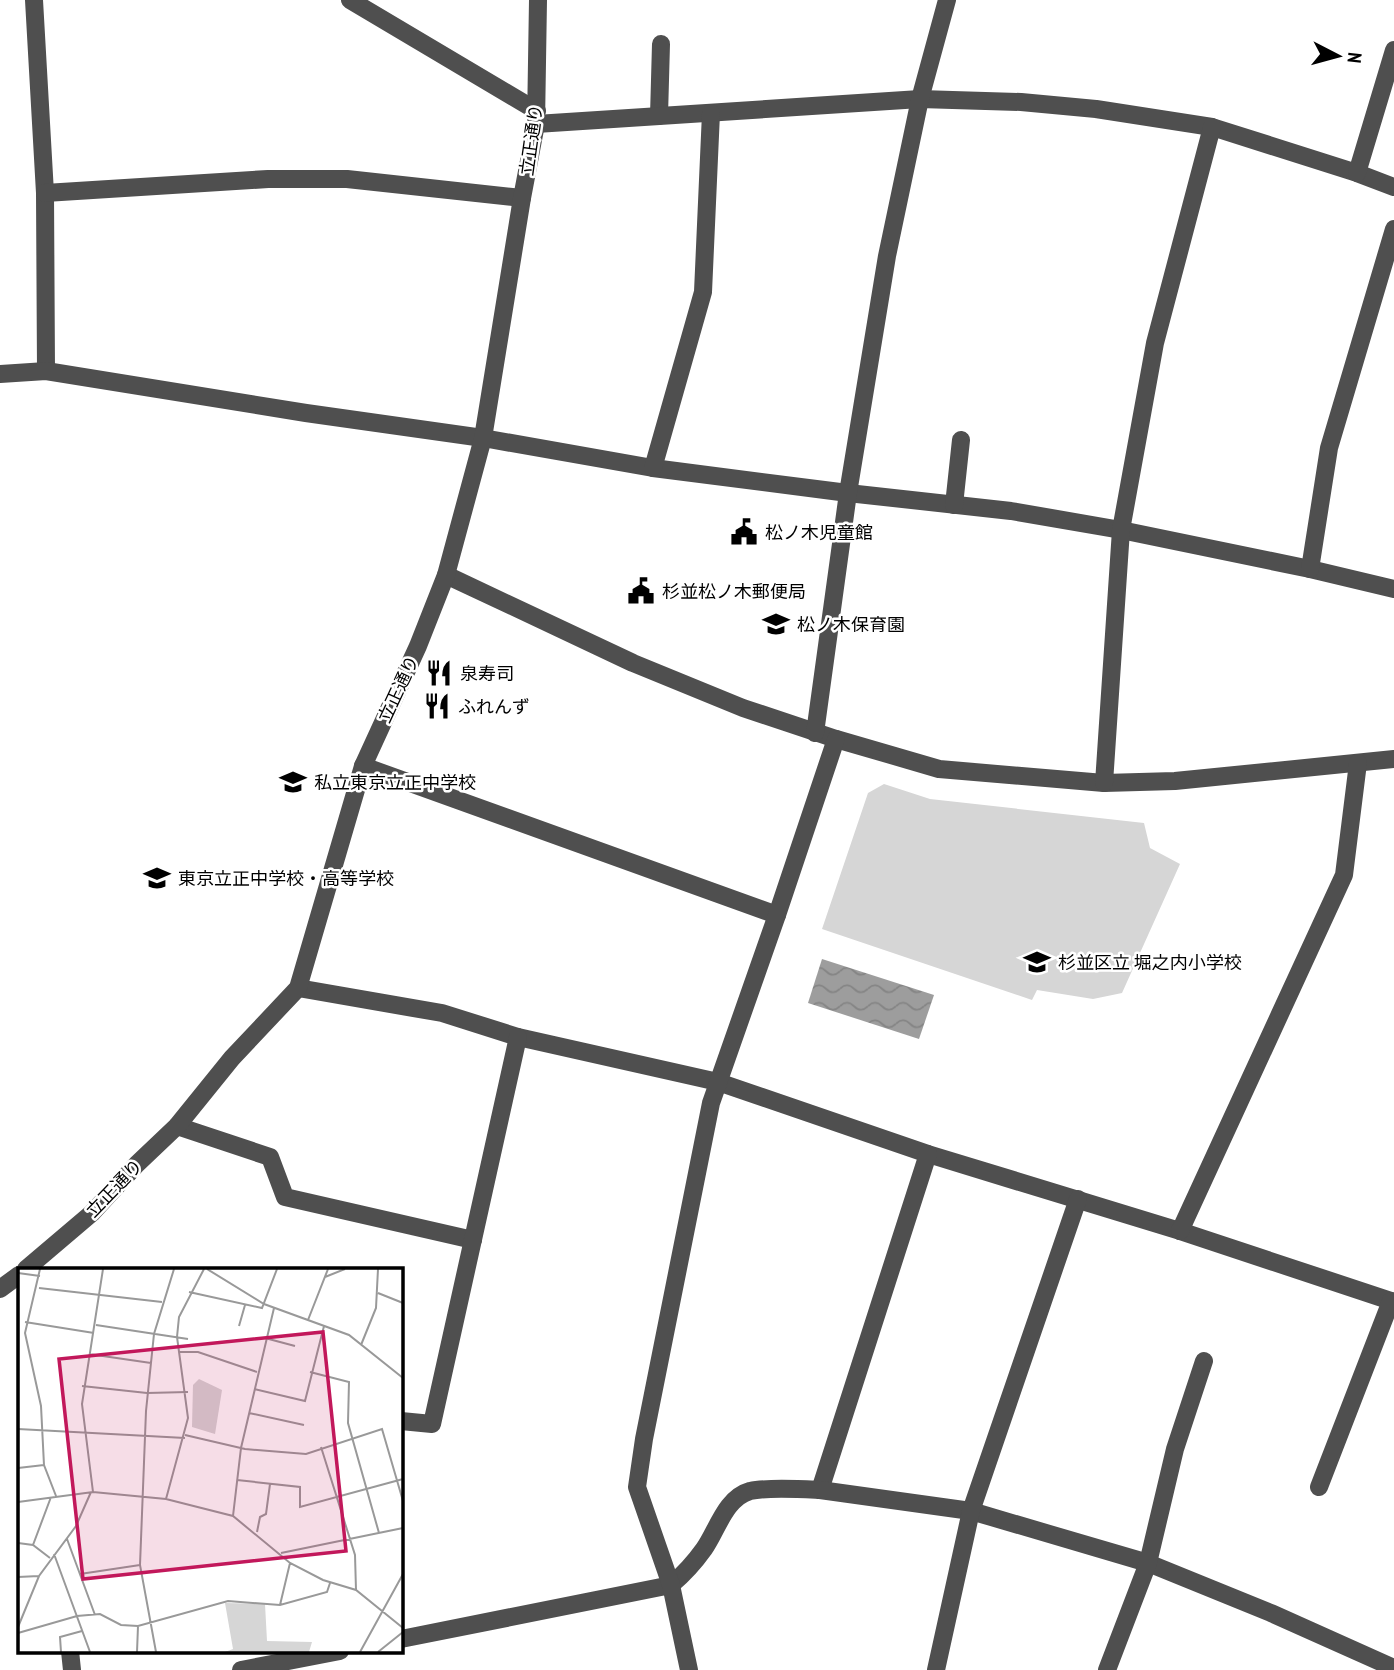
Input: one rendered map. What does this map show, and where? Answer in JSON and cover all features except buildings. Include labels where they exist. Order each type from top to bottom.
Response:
[{"type":"street","points":[[34,0],[45,193],[47,371]]},
{"type":"street","points":[[350,0],[537,118],[659,116],[920,99],[1021,102],[1096,109],[1212,127],[1394,187]]},
{"type":"street","name":"立正通り","points":[[32,1267],[92,1213],[136,1164],[177,1126],[232,1058],[298,988],[363,766],[418,646],[446,575],[483,438],[537,118],[538,0]]},
{"type":"street","points":[[815,733],[848,493],[887,256],[920,99],[947,0]]},
{"type":"street","points":[[659,116],[661,44]]},
{"type":"street","points":[[1357,173],[1394,50]]},
{"type":"street","points":[[653,468],[703,292],[710,113]]},
{"type":"street","points":[[1104,783],[1121,530],[1155,342],[1212,127]]},
{"type":"street","points":[[45,193],[268,180],[347,179],[522,198]]},
{"type":"street","points":[[1310,569],[1328,448],[1394,229]]},
{"type":"street","points":[[0,374],[47,371],[483,438],[653,468],[848,493],[1011,510],[1121,530],[1394,589]]},
{"type":"street","points":[[954,505],[961,440]]},
{"type":"street","points":[[446,575],[633,663],[743,708],[815,733],[939,769],[1104,783],[1175,781],[1394,760]]},
{"type":"street","points":[[689,1670],[671,1585],[637,1487],[644,1439],[710,1103],[777,915],[835,739]]},
{"type":"street","points":[[1180,1231],[1344,875],[1358,763]]},
{"type":"street","points":[[363,766],[777,915]]},
{"type":"street","points":[[298,988],[442,1013],[518,1037],[718,1082],[928,1154],[1180,1231],[1393,1302],[1319,1487]]},
{"type":"street","points":[[402,1421],[432,1424],[518,1037]]},
{"type":"street","points":[[177,1126],[270,1157],[285,1197],[473,1240]]},
{"type":"street","points":[[820,1490],[928,1154]]},
{"type":"street","points":[[936,1670],[971,1511],[1078,1199]]},
{"type":"street","points":[[0,1289],[18,1276]]},
{"type":"street","points":[[1107,1670],[1148,1563],[1175,1449],[1204,1361]]},
{"type":"street","points":[[402,1639],[671,1585],[687,1572],[705,1548],[730,1504],[748,1492],[799,1489],[971,1511],[1148,1563],[1271,1613],[1394,1668]]},
{"type":"street","points":[[71,1652],[72,1670]]},
{"type":"street","points":[[242,1670],[334,1656]]},
{"type":"shaded area","points":[[884,784],[930,799],[1144,823],[1150,848],[1180,864],[1122,993],[1093,999],[1037,990],[1032,1000],[822,929],[868,793]]},
{"type":"water","points":[[822,959],[934,995],[919,1039],[808,1003]]},
{"type":"place","name":"松ノ木児童館","points":[[744,532]]},
{"type":"place","name":"杉並松ノ木郵便局","points":[[641,591]]},
{"type":"place","name":"松ノ木保育園","points":[[776,624]]},
{"type":"place","name":"泉寿司","points":[[439,673]]},
{"type":"place","name":"ふれんず","points":[[437,706]]},
{"type":"place","name":"私立東京立正中学校","points":[[293,782]]},
{"type":"place","name":"東京立正中学校・高等学校","points":[[157,878]]},
{"type":"place","name":"杉並区立 堀之内小学校","points":[[1037,962]]}]
